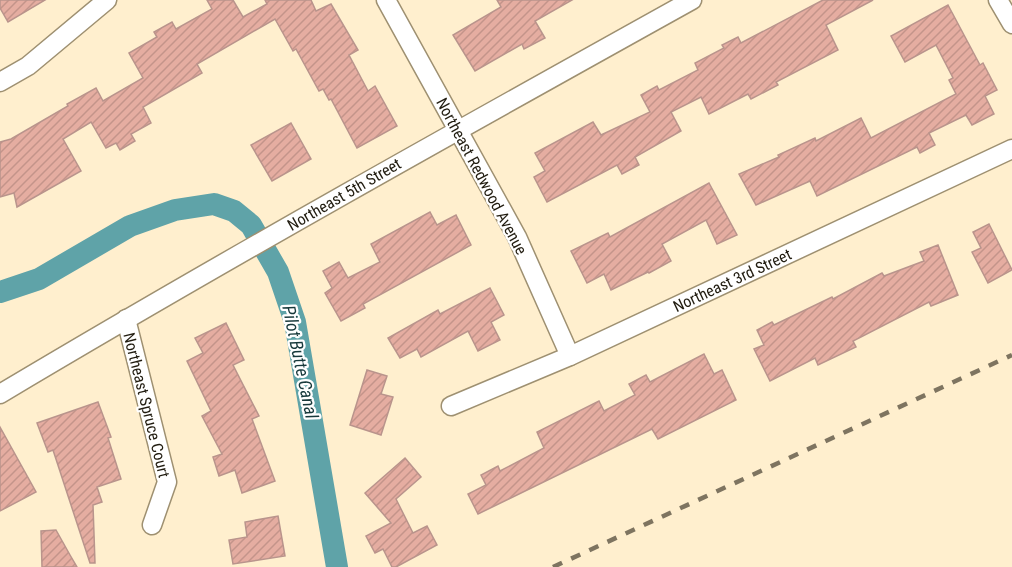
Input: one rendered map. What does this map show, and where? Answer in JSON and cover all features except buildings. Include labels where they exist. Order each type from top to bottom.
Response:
[{"type":"street","points":[[0,82],[28,66],[107,0]]},
{"type":"street","name":"Northeast Redwood Avenue","points":[[386,0],[517,237],[570,356]]},
{"type":"street","name":"Northeast 5th Street","points":[[0,394],[126,319],[692,0]]},
{"type":"street","points":[[998,0],[1012,24]]},
{"type":"street","name":"Northeast 3rd Street","points":[[451,406],[570,356],[1012,149]]},
{"type":"street","name":"Northeast Spruce Court","points":[[126,319],[167,482],[153,525]]},
{"type":"waterway","name":"Pilot Butte Canal","points":[[0,292],[39,279],[130,226],[175,210],[214,204],[234,211],[251,225],[278,272],[295,322],[337,567]]},
{"type":"railway","points":[[553,567],[1012,355]]}]
